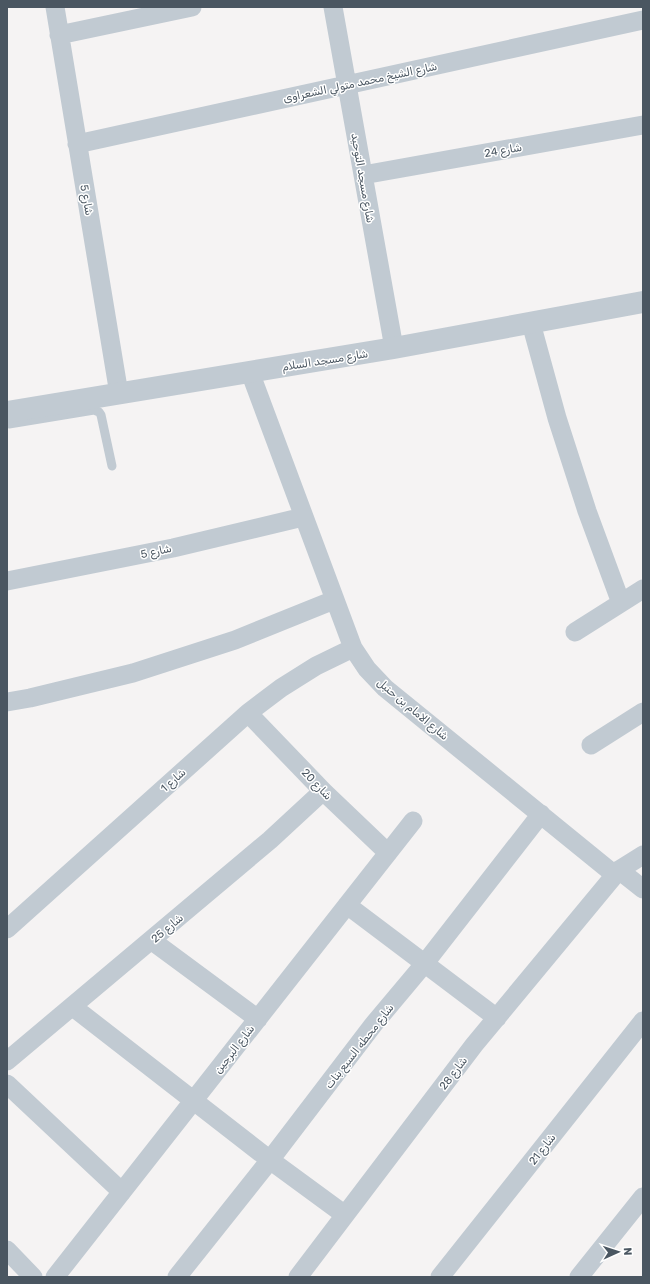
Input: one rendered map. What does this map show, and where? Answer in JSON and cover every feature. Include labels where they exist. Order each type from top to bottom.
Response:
[{"type":"street","name":"شارع 5","points":[[55,7],[119,394]]},
{"type":"street","points":[[59,35],[192,7]]},
{"type":"street","name":"شارع مسجد التوحيد","points":[[333,7],[394,348]]},
{"type":"street","name":"شارع الشيخ محمد متولي الشعراوى","points":[[77,144],[643,20]]},
{"type":"street","name":"شارع 24","points":[[363,176],[643,125]]},
{"type":"street","name":"شارع مسجد السلام","points":[[7,412],[394,348],[643,302]]},
{"type":"street","points":[[531,323],[557,418],[587,511],[621,603]]},
{"type":"street","name":"شارع الامام بن حنبل","points":[[250,372],[352,648],[367,669],[385,688],[541,814],[617,873],[643,889]]},
{"type":"street","name":"شارع 5","points":[[7,581],[173,548],[303,517]]},
{"type":"street","points":[[575,632],[643,589]]},
{"type":"street","points":[[7,702],[30,698],[133,673],[235,640],[334,600]]},
{"type":"street","name":"شارع 1","points":[[7,929],[248,712],[298,677],[352,648]]},
{"type":"street","name":"شارع 20","points":[[248,712],[323,791],[388,853]]},
{"type":"street","points":[[591,745],[643,712]]},
{"type":"street","name":"شارع 25","points":[[7,1061],[270,840],[323,791]]},
{"type":"street","name":"شارع محطه السبع بنات","points":[[177,1277],[270,1160],[373,1025],[425,963],[541,814]]},
{"type":"street","name":"شارع البرجين","points":[[55,1277],[413,821]]},
{"type":"street","name":"شارع 28","points":[[298,1277],[469,1051],[617,873],[643,855]]},
{"type":"street","points":[[348,905],[497,1018]]},
{"type":"street","points":[[152,940],[258,1019]]},
{"type":"street","points":[[72,1007],[270,1160],[345,1215]]},
{"type":"street","name":"شارع 21","points":[[440,1277],[643,1021]]},
{"type":"street","points":[[7,1084],[122,1192]]},
{"type":"street","points":[[579,1277],[643,1197]]},
{"type":"street","points":[[7,1250],[32,1277]]},
{"type":"lane","points":[[7,423],[9,424],[94,410],[99,412],[101,415],[112,466]]}]
